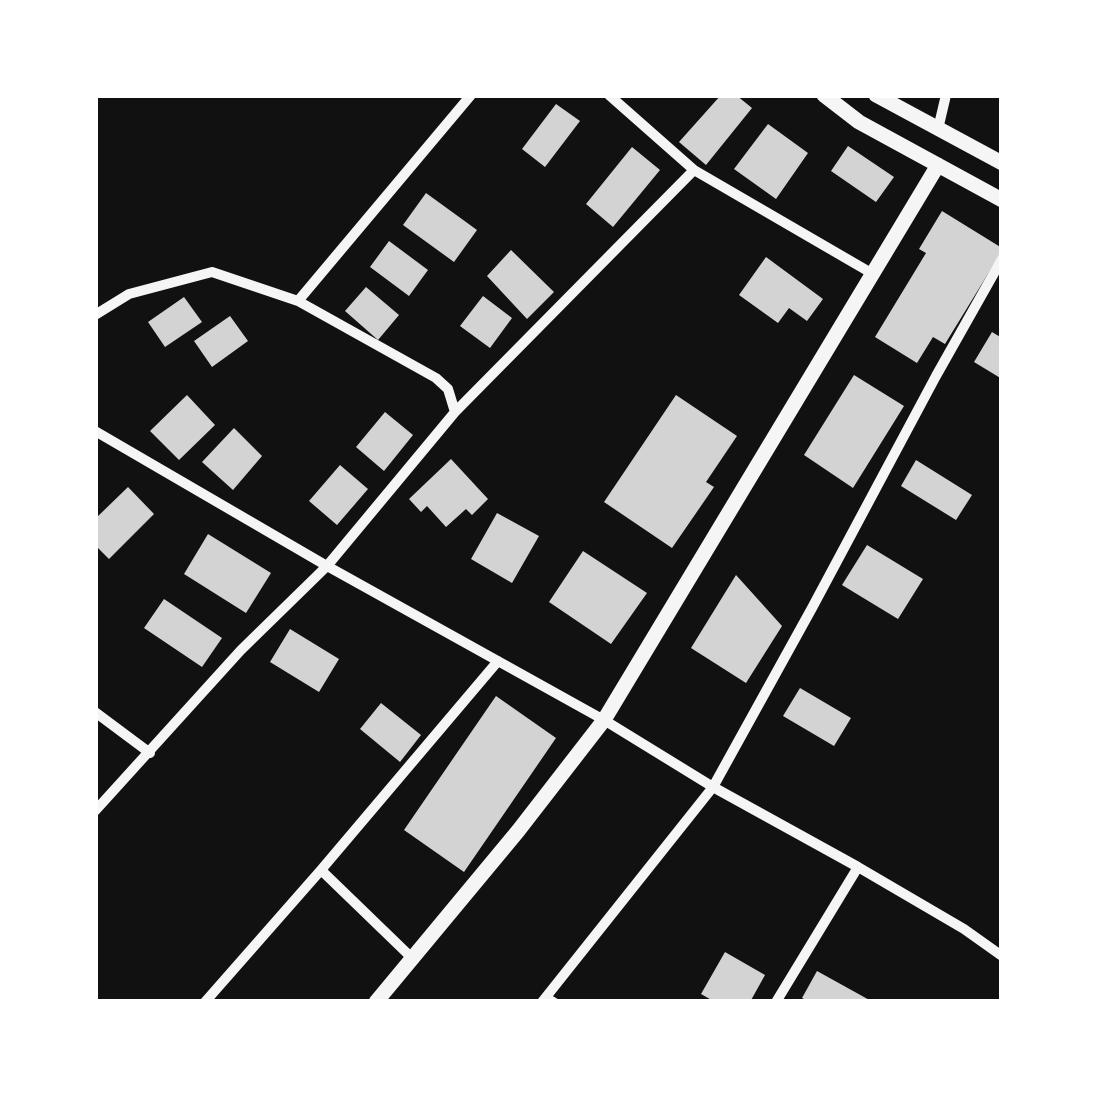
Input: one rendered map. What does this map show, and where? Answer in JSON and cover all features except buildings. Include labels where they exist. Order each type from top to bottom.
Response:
[{"type":"street","points":[[298,301],[470,95]]},
{"type":"street","points":[[609,95],[694,170],[874,274]]},
{"type":"street","points":[[824,95],[859,122],[1002,200]]},
{"type":"street","points":[[876,95],[1002,162]]},
{"type":"street","points":[[938,128],[946,95]]},
{"type":"street","points":[[376,1002],[518,832],[604,720],[938,164]]},
{"type":"street","points":[[95,811],[242,650],[327,566],[455,412],[694,170]]},
{"type":"street","points":[[549,1000],[713,787],[1002,259]]},
{"type":"street","points":[[95,315],[129,294],[212,272],[298,301],[436,378],[448,388],[455,412]]},
{"type":"street","points":[[95,431],[858,867],[1002,956]]},
{"type":"street","points":[[205,1002],[498,661]]},
{"type":"street","points":[[95,712],[150,753]]},
{"type":"street","points":[[776,1002],[858,867]]},
{"type":"street","points":[[321,870],[413,959]]}]
